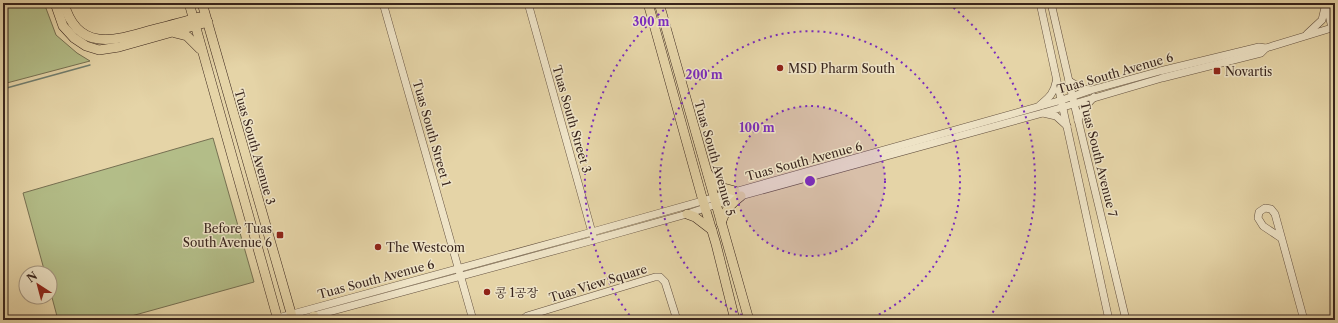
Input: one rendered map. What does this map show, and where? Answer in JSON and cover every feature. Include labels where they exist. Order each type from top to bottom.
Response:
[{"type":"main road","points":[[55,3],[63,26],[74,38],[86,46],[99,50],[119,47],[170,29],[184,13],[188,3]]},
{"type":"main road","points":[[64,3],[71,21],[80,31],[90,37],[100,40],[118,39],[170,29],[207,19]]},
{"type":"main road","name":"Tuas South Avenue 3","points":[[188,3],[278,319]]},
{"type":"main road","name":"Tuas South Avenue 3","points":[[202,3],[292,317]]},
{"type":"main road","name":"Tuas South Avenue 5","points":[[648,3],[712,230],[735,320]]},
{"type":"main road","name":"Tuas South Avenue 5","points":[[659,3],[748,320]]},
{"type":"main road","points":[[170,29],[187,36],[203,52]]},
{"type":"main road","points":[[706,172],[720,187],[738,194],[723,216],[721,223]]},
{"type":"main road","points":[[687,214],[695,217],[712,230]]},
{"type":"street","name":"Tuas South Street 1","points":[[384,3],[473,320]]},
{"type":"street","name":"Tuas South Street 3","points":[[528,3],[594,240]]},
{"type":"street","name":"Tuas South Avenue 7","points":[[1040,3],[1109,320]]},
{"type":"street","name":"Tuas South Avenue 7","points":[[1052,3],[1073,100],[1126,320]]},
{"type":"street","points":[[1327,3],[1335,14]]},
{"type":"street","points":[[1327,3],[1334,27]]},
{"type":"street","points":[[1303,37],[1322,20],[1327,3]]},
{"type":"street","name":"Tuas South Avenue 6","points":[[278,319],[292,317],[458,268],[704,204],[1063,104],[1093,93],[1260,53],[1266,48],[1334,27]]},
{"type":"street","points":[[1057,79],[1052,95],[1040,110],[1056,116],[1067,126]]},
{"type":"street","points":[[1069,81],[1093,93],[1078,120]]},
{"type":"street","name":"Tuas South Avenue 6","points":[[299,320],[312,318],[687,214],[704,204]]},
{"type":"street","points":[[1281,238],[1304,320]]},
{"type":"street","name":"Tuas View Square","points":[[522,320],[527,316],[655,277],[660,277],[665,282],[677,320]]},
{"type":"green space","points":[[3,3],[44,3],[56,35],[77,53],[90,61],[3,84]]},
{"type":"green space","points":[[213,138],[254,282],[117,320],[58,320],[54,305],[58,305],[58,265],[43,265],[23,193]]},
{"type":"waterway","points":[[3,89],[90,65]]},
{"type":"place","name":"MSD Pharm South","points":[[780,68]]},
{"type":"place","name":"Novartis","points":[[1217,71]]},
{"type":"place","name":"Before Tuas South Avenue 6","points":[[280,235]]},
{"type":"place","name":"The Westcom","points":[[378,247]]},
{"type":"place","name":"콩 1공장","points":[[487,292]]}]
